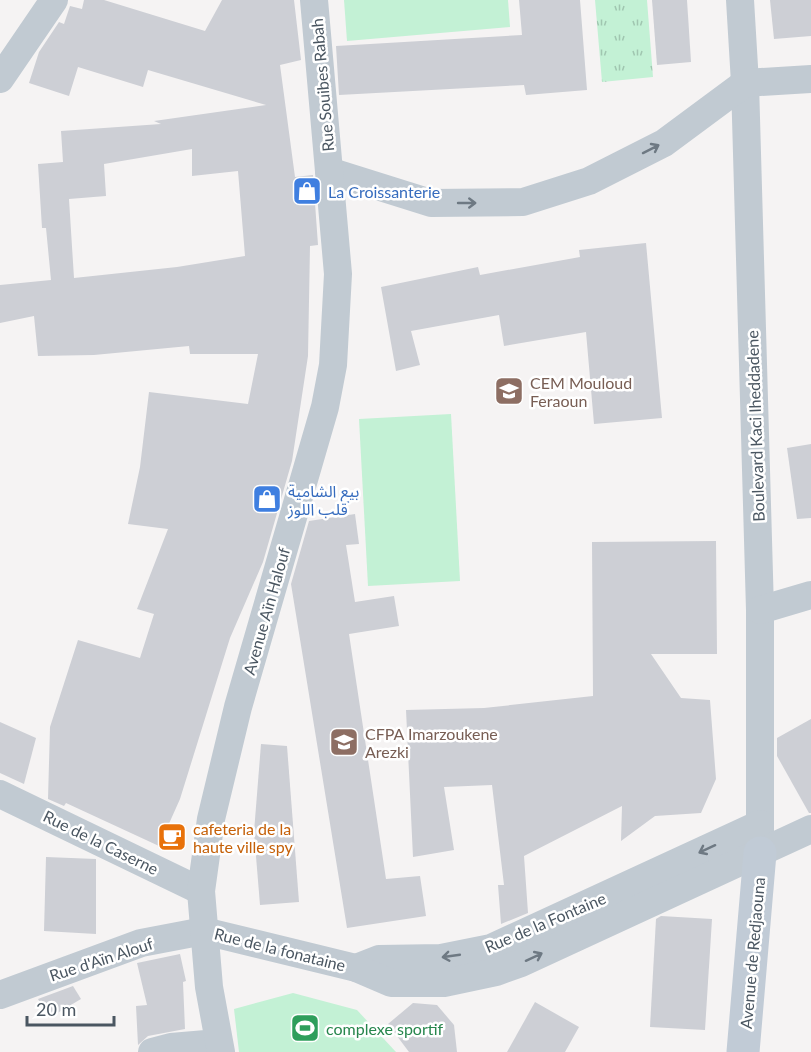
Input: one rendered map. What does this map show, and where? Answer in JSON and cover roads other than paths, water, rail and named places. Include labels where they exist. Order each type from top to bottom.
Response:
[{"type":"street","points":[[0,79],[54,0]]},
{"type":"street","name":"Rue Souibes Rabah","points":[[314,0],[329,171]]},
{"type":"street","name":"Boulevard Kaci Iheddadene","points":[[740,0],[745,83],[760,610],[760,838]]},
{"type":"street","points":[[329,171],[431,203],[523,202],[589,181],[664,143],[745,83],[811,79]]},
{"type":"street","name":"Avenue Aïn Halouf","points":[[220,1048],[204,931],[201,891],[211,819],[238,706],[325,407],[333,365],[339,274],[329,171]]},
{"type":"street","points":[[760,610],[811,595]]},
{"type":"street","name":"Rue de la Caserne","points":[[0,794],[201,891]]},
{"type":"street","name":"Rue de la Fontaine","points":[[356,968],[392,982],[418,984],[444,983],[496,972],[760,838],[811,829]]},
{"type":"street","name":"Avenue de Redjaouna","points":[[743,1052],[760,838]]},
{"type":"street","name":"Rue de la fonataine","points":[[204,931],[356,968]]},
{"type":"street","name":"Rue d'Aïn Alouf","points":[[0,995],[141,943],[204,931]]},
{"type":"street","points":[[152,1052],[171,1047],[220,1048]]},
{"type":"place","name":"La Croissanterie","points":[[307,191]]},
{"type":"place","name":"CEM Mouloud Feraoun","points":[[509,391]]},
{"type":"place","name":"بيع الشامية قلب اللوز","points":[[267,499]]},
{"type":"place","name":"CFPA Imarzoukene Arezki","points":[[344,742]]},
{"type":"place","name":"cafeteria de la haute ville spy","points":[[172,837]]},
{"type":"place","name":"complexe sportif","points":[[305,1028]]}]
